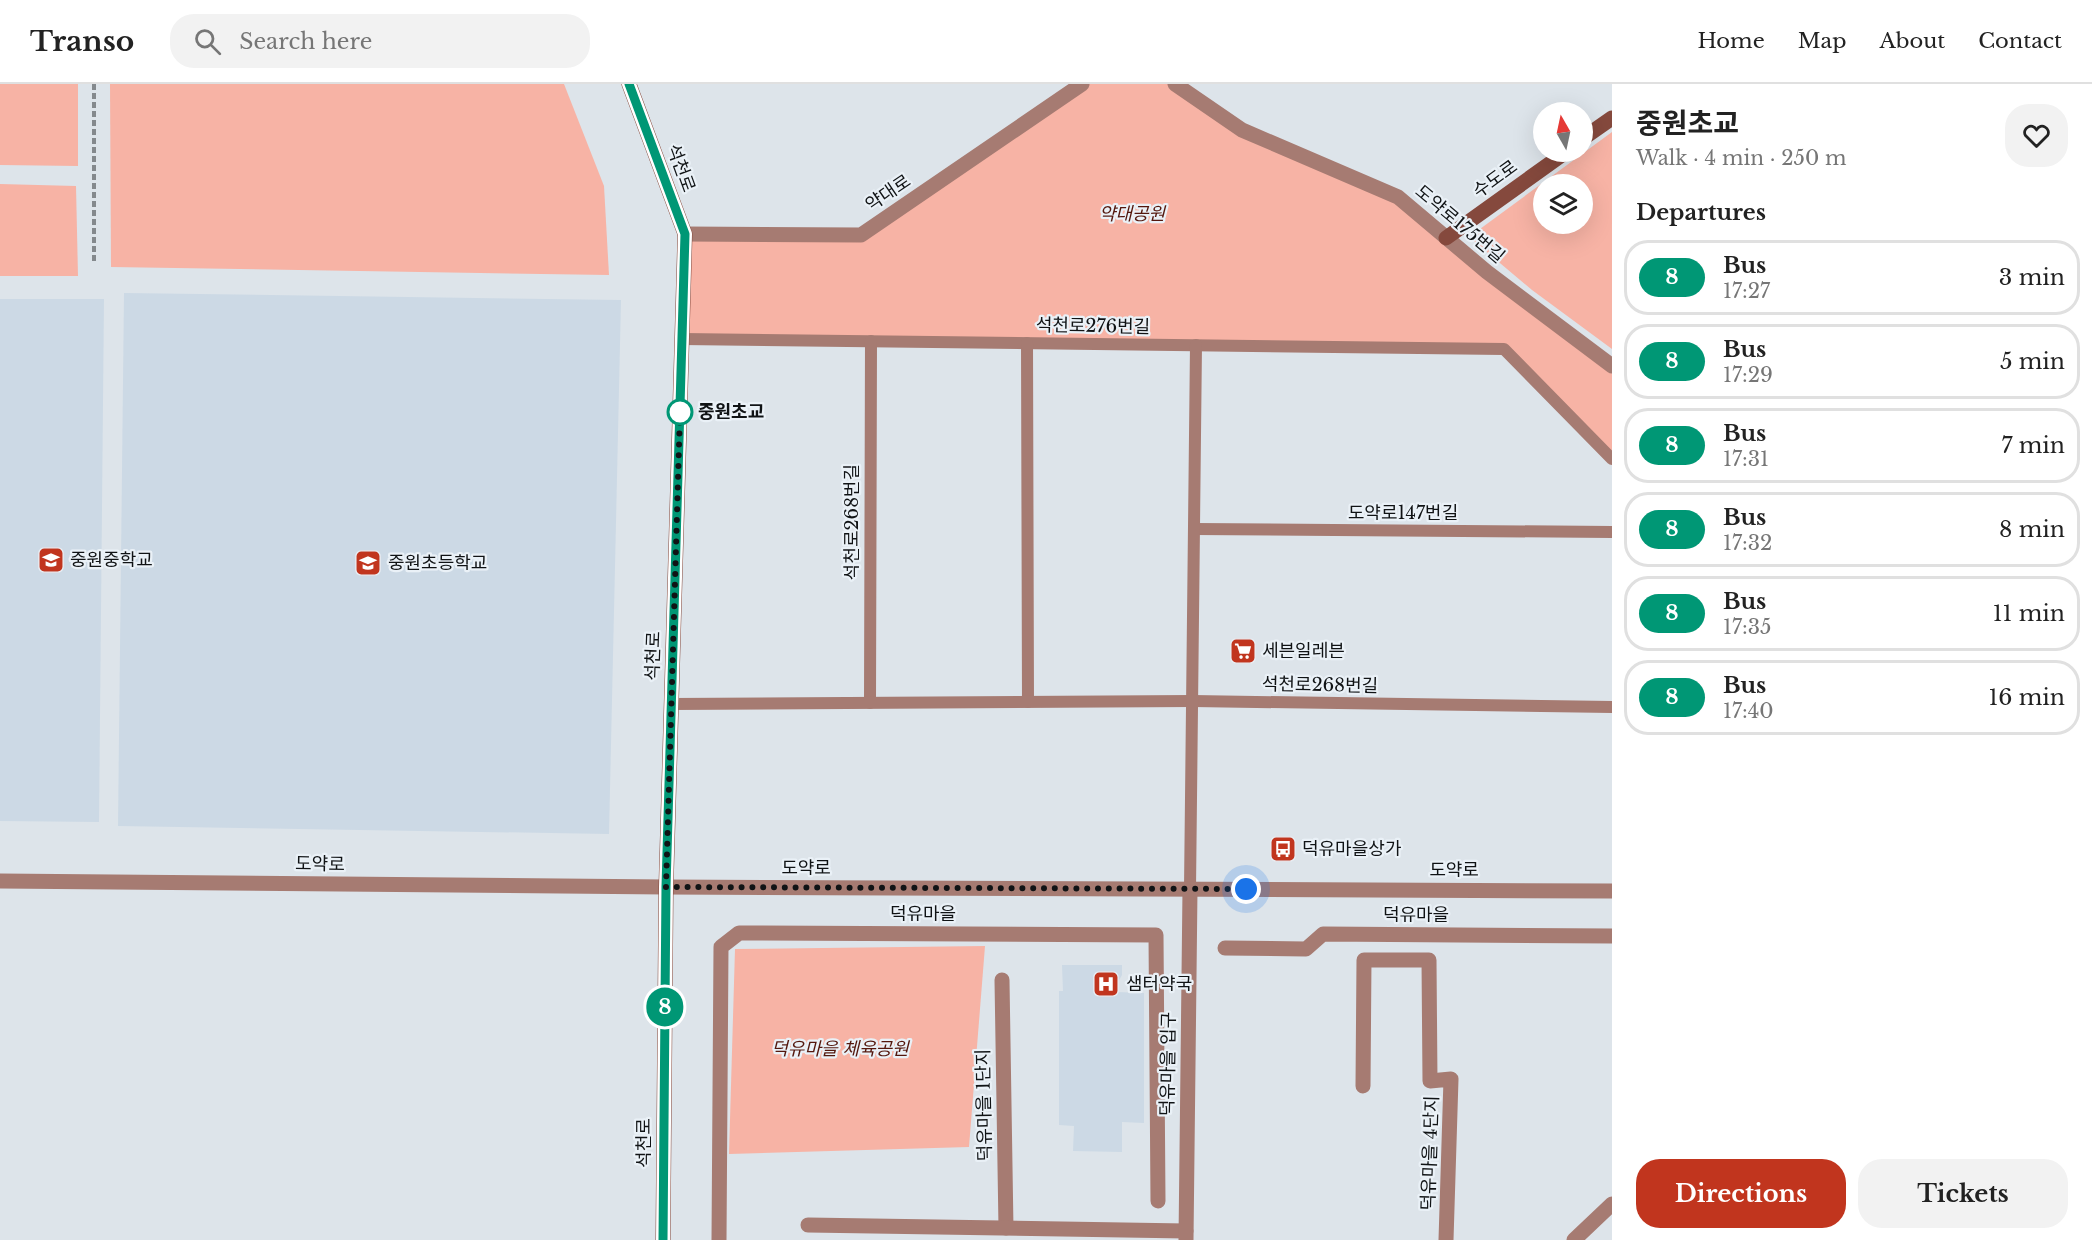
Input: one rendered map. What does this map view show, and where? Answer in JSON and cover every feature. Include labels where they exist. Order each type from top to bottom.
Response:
[{"type":"street","name":"석천로","points":[[629,84],[685,234],[666,887],[663,1240]]},
{"type":"street","name":"약대로","points":[[685,234],[861,235],[1082,84]]},
{"type":"street","name":"도약로175번길","points":[[1175,84],[1242,130],[1398,197],[1487,272],[1612,366]]},
{"type":"street","points":[[1593,131],[1612,118]]},
{"type":"street","name":"수도로","points":[[1446,238],[1552,162]]},
{"type":"street","name":"도약로","points":[[0,881],[666,887],[1612,891]]},
{"type":"street","name":"덕유마을 입구","points":[[1186,1236],[1190,889]]},
{"type":"street","name":"덕유마을","points":[[719,1240],[721,947],[739,933],[1156,934],[1158,1201]]},
{"type":"street","name":"덕유마을","points":[[1225,948],[1306,949],[1323,934],[1612,936]]},
{"type":"street","name":"덕유마을 4단지","points":[[1362,1086],[1364,960],[1430,960],[1430,1081],[1452,1079],[1446,1240]]},
{"type":"street","name":"덕유마을 1단지","points":[[1002,980],[1006,1228]]},
{"type":"street","points":[[1574,1240],[1612,1204]]},
{"type":"street","points":[[808,1225],[1006,1228],[1186,1236]]},
{"type":"lane","name":"석천로276번길","points":[[682,339],[1504,349],[1612,459]]},
{"type":"lane","name":"석천로268번길","points":[[870,703],[871,341]]},
{"type":"lane","points":[[1027,344],[1028,702]]},
{"type":"lane","points":[[1190,889],[1196,345]]},
{"type":"lane","name":"도약로147번길","points":[[1194,529],[1612,532]]},
{"type":"lane","name":"석천로268번길","points":[[671,704],[1193,701],[1612,707]]},
{"type":"path","points":[[94,84],[94,262]]},
{"type":"shaded area","name":"중원초등학교","points":[[124,293],[621,300],[609,834],[118,826]]},
{"type":"shaded area","name":"중원중학교","points":[[0,299],[104,299],[99,822],[0,821]]},
{"type":"shaded area","points":[[1062,965],[1122,965],[1122,975],[1117,984],[1117,992],[1144,993],[1144,1123],[1122,1122],[1122,1152],[1073,1151],[1074,1126],[1059,1125],[1059,991],[1063,991]]},
{"type":"green space","points":[[0,84],[78,84],[78,166],[0,165]]},
{"type":"green space","points":[[110,84],[564,84],[604,186],[609,275],[111,267]]},
{"type":"green space","name":"약대공원","points":[[1082,84],[1175,84],[1242,130],[1398,197],[1612,366],[1612,459],[1504,349],[682,339],[685,234],[861,235]]},
{"type":"green space","points":[[1612,132],[1612,349],[1532,290],[1469,237],[1533,190],[1533,234],[1593,234],[1593,174],[1555,174],[1571,162],[1593,162],[1593,146]]},
{"type":"green space","points":[[0,184],[76,186],[78,276],[0,276]]},
{"type":"green space","name":"덕유마을 체육공원","points":[[985,946],[969,1147],[729,1154],[735,949]]},
{"type":"bus line","name":"8","points":[[629,84],[685,234],[666,887],[663,1240]]},
{"type":"place","name":"중원초교","points":[[680,412]]},
{"type":"place","name":"중원중학교","points":[[51,560]]},
{"type":"place","name":"중원초등학교","points":[[368,563]]},
{"type":"place","name":"세븐일레븐","points":[[1243,651]]},
{"type":"place","name":"덕유마을상가","points":[[1283,849]]},
{"type":"place","name":"샘터약국","points":[[1106,984]]},
{"type":"route","points":[[680,412],[666,887],[1246,889]]}]
